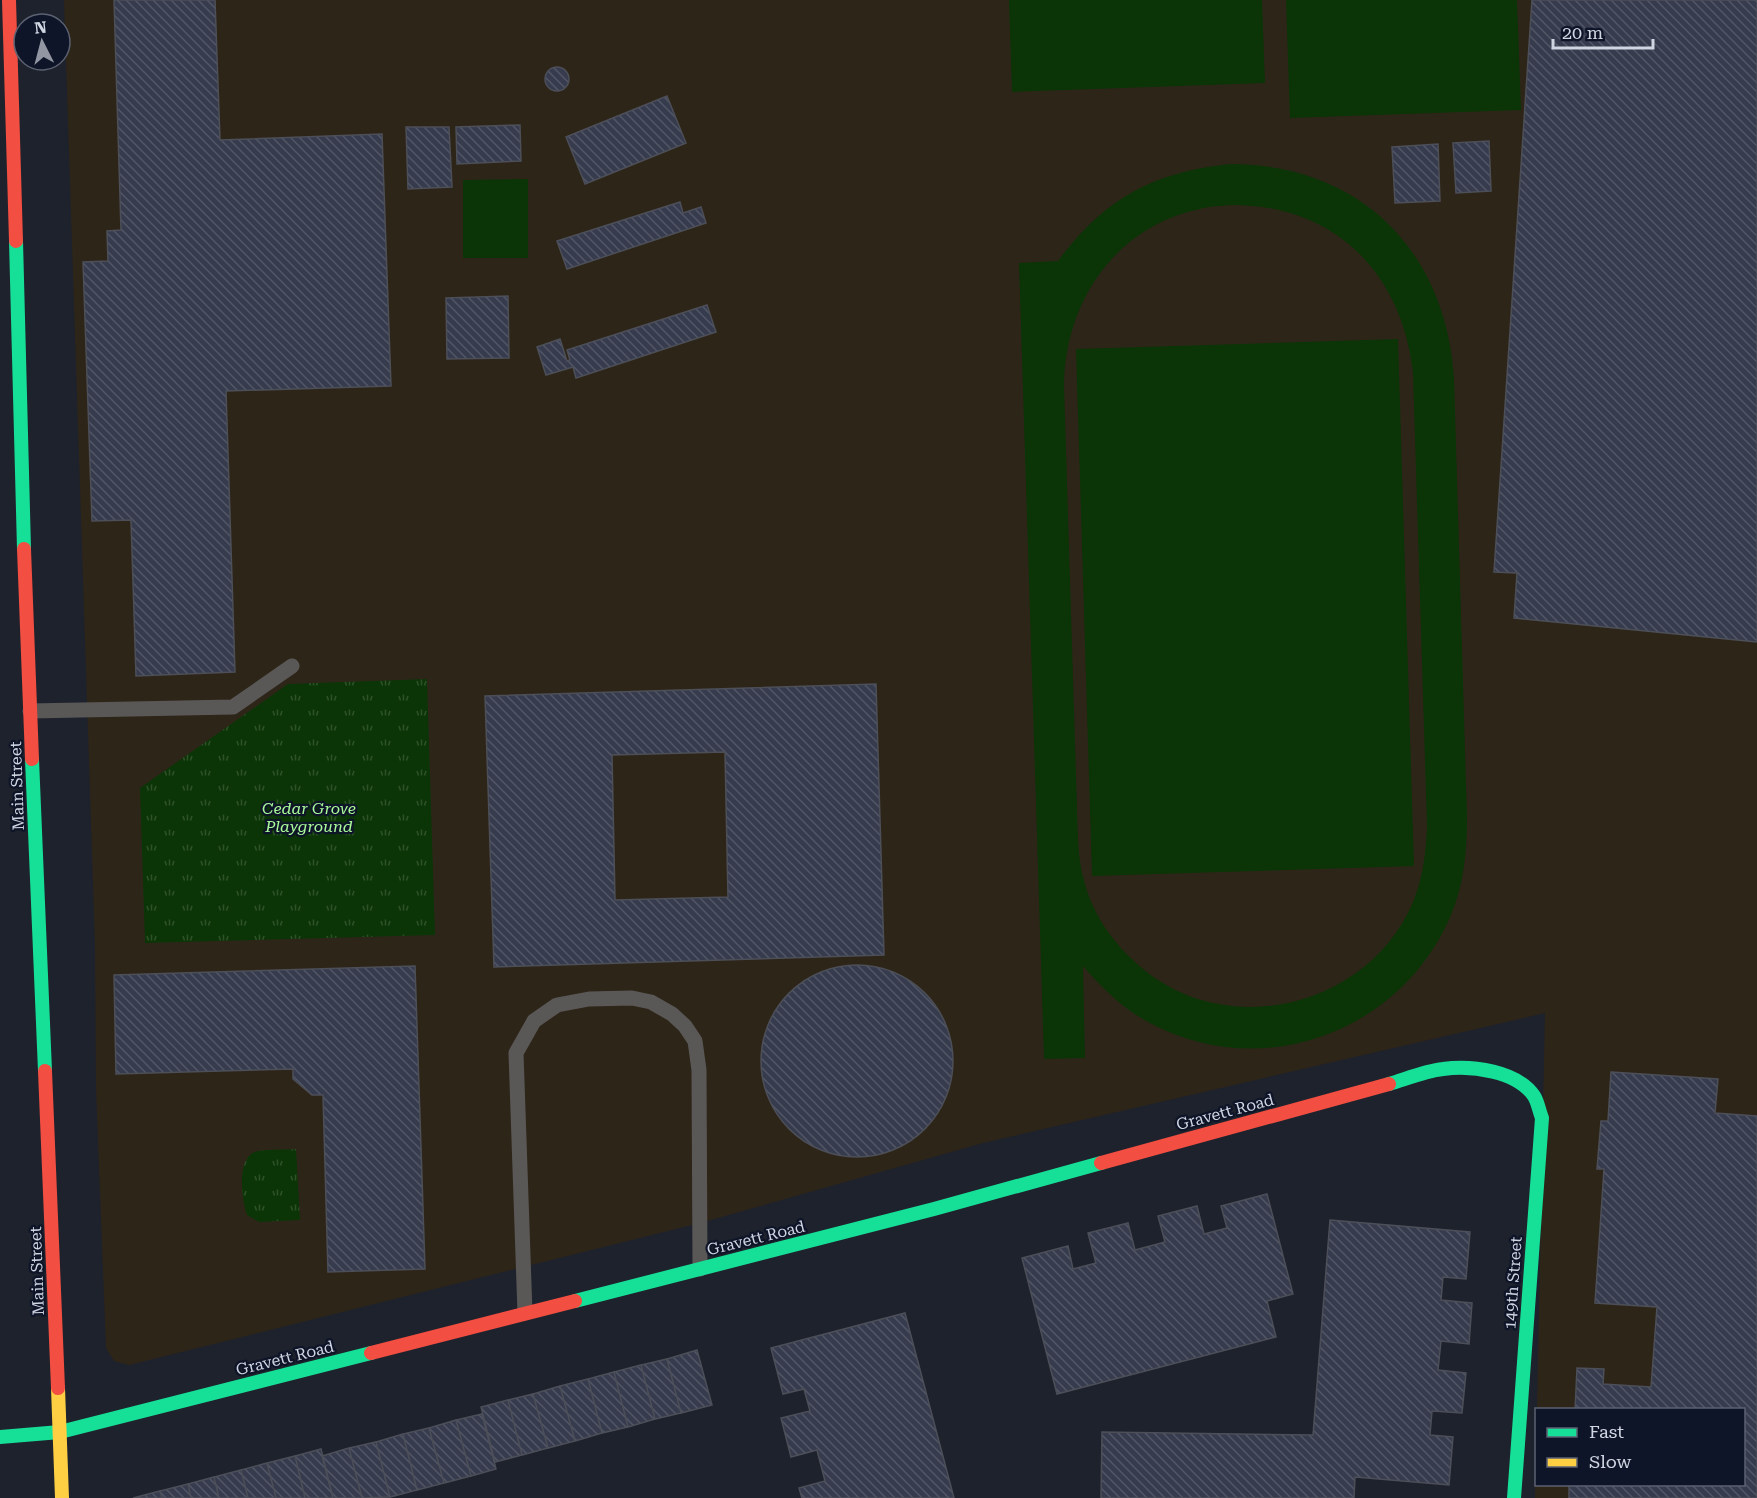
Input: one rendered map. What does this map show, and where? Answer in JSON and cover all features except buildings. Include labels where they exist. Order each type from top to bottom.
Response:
[{"type":"street","name":"Main Street","points":[[9,0],[30,711],[62,1498]]},
{"type":"street","name":"Gravett Road","points":[[0,1437],[60,1432],[525,1314],[934,1209],[1443,1069],[1485,1069],[1516,1079]]},
{"type":"street","name":"149th Street","points":[[1514,1498],[1542,1118],[1534,1096],[1516,1079]]},
{"type":"lane","points":[[30,711],[233,707],[292,666]]},
{"type":"lane","points":[[525,1314],[516,1053],[534,1022],[557,1005],[589,999],[632,998],[651,1002],[672,1014],[685,1026],[695,1041],[699,1070],[700,1269]]},
{"type":"shaded area","points":[[64,0],[1757,0],[1757,1498],[1535,1498],[1535,1486],[1745,1486],[1745,1408],[1537,1408],[1545,1013],[983,1143],[700,1223],[129,1365],[114,1361],[106,1348],[96,1089],[95,944],[66,72],[72,72],[72,12],[64,12]]},
{"type":"green space","points":[[1009,0],[1262,0],[1265,83],[1012,92]]},
{"type":"green space","points":[[1286,0],[1517,0],[1521,110],[1290,118]]},
{"type":"green space","points":[[1230,164],[1276,168],[1318,179],[1355,198],[1387,222],[1413,253],[1433,290],[1447,331],[1454,377],[1467,818],[1462,879],[1451,915],[1428,956],[1398,990],[1363,1017],[1323,1036],[1280,1047],[1236,1048],[1191,1040],[1148,1022],[1121,1004],[1083,966],[1085,1058],[1044,1059],[1019,263],[1058,261],[1093,221],[1132,192],[1177,174]],"holes":[[[1232,205],[1269,208],[1302,217],[1332,232],[1357,252],[1378,276],[1395,305],[1406,337],[1413,373],[1427,826],[1423,865],[1413,902],[1391,939],[1362,969],[1327,990],[1288,1003],[1247,1007],[1206,1001],[1168,986],[1133,960],[1117,943],[1097,913],[1087,891],[1078,840],[1064,385],[1067,354],[1074,325],[1085,298],[1100,273],[1120,251],[1143,232],[1170,218],[1200,209]]]},
{"type":"green space","points":[[528,179],[528,258],[463,258],[463,180]]},
{"type":"green space","points":[[1398,339],[1414,866],[1092,876],[1076,349]]},
{"type":"green space","name":"Cedar Grove Playground","points":[[427,679],[435,935],[145,943],[140,788],[288,684]]},
{"type":"green space","points":[[296,1149],[300,1220],[259,1222],[247,1215],[242,1189],[243,1169],[246,1161],[258,1151]]},
{"type":"traffic: fast","points":[[16,241],[24,549]]},
{"type":"traffic: fast","points":[[32,759],[45,1071]]},
{"type":"traffic: fast","points":[[1389,1084],[1443,1069],[1480,1069],[1505,1075],[1526,1087],[1534,1096],[1542,1118],[1514,1498]]},
{"type":"traffic: fast","points":[[575,1301],[934,1209],[1101,1163]]},
{"type":"traffic: fast","points":[[0,1437],[60,1432],[371,1353]]},
{"type":"traffic: slow","points":[[58,1388],[62,1498]]},
{"type":"traffic: jam","points":[[9,0],[16,241]]},
{"type":"traffic: jam","points":[[24,549],[32,759]]},
{"type":"traffic: jam","points":[[45,1071],[58,1388]]},
{"type":"traffic: jam","points":[[1101,1163],[1389,1084]]},
{"type":"traffic: jam","points":[[371,1353],[575,1301]]}]
